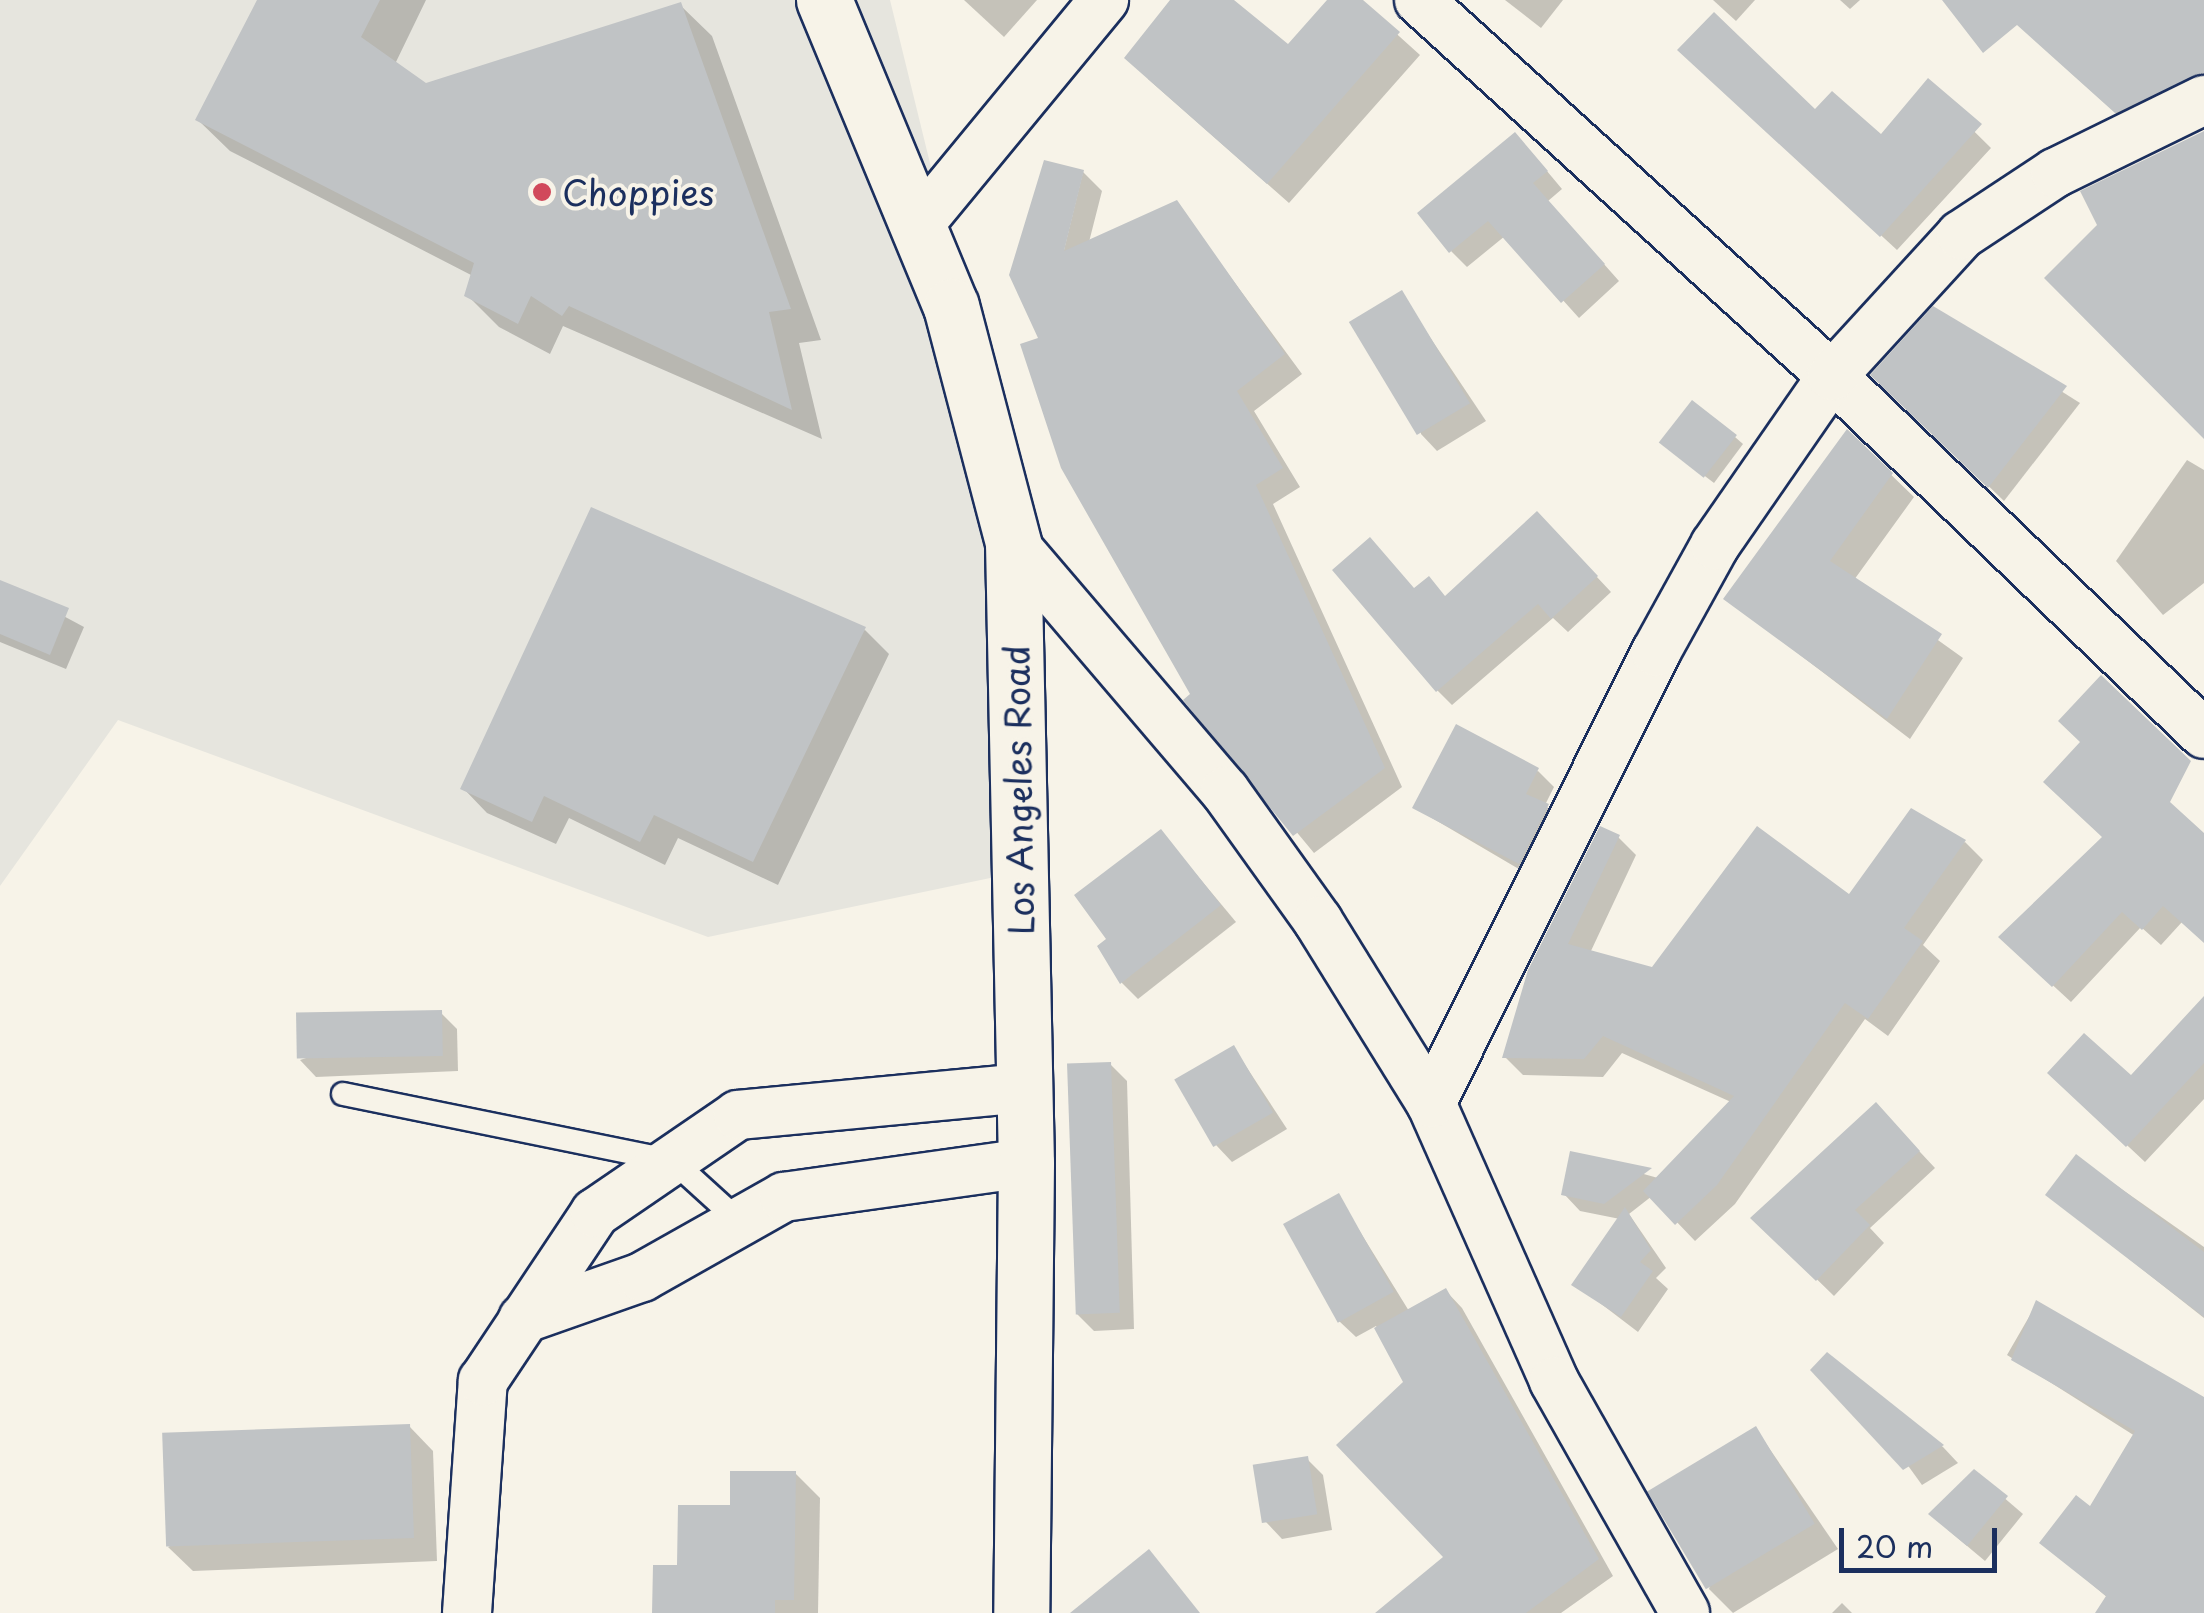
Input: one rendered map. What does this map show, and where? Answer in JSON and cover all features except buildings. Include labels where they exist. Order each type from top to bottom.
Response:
[{"type":"main road","name":"Los Angeles Road","points":[[824,0],[920,222],[976,379],[1013,544],[1026,1163],[1020,1613]]},
{"type":"street","points":[[920,222],[1104,0]]},
{"type":"street","points":[[1419,0],[1832,376],[2204,734]]},
{"type":"street","points":[[1431,1104],[1698,576],[1832,376],[1961,235],[2056,174],[2204,100]]},
{"type":"street","points":[[1013,544],[1225,791],[1431,1104],[1554,1382],[1685,1613]]},
{"type":"street","points":[[459,1612],[483,1381],[595,1213],[738,1115],[1024,1088]]},
{"type":"street","points":[[523,1320],[642,1277],[784,1197],[1026,1163]]},
{"type":"lane","points":[[343,1094],[672,1161],[740,1222]]},
{"type":"shaded area","points":[[0,0],[890,0],[980,367],[995,877],[708,937],[118,720],[0,886]]},
{"type":"place","name":"Choppies","points":[[542,192]]}]
